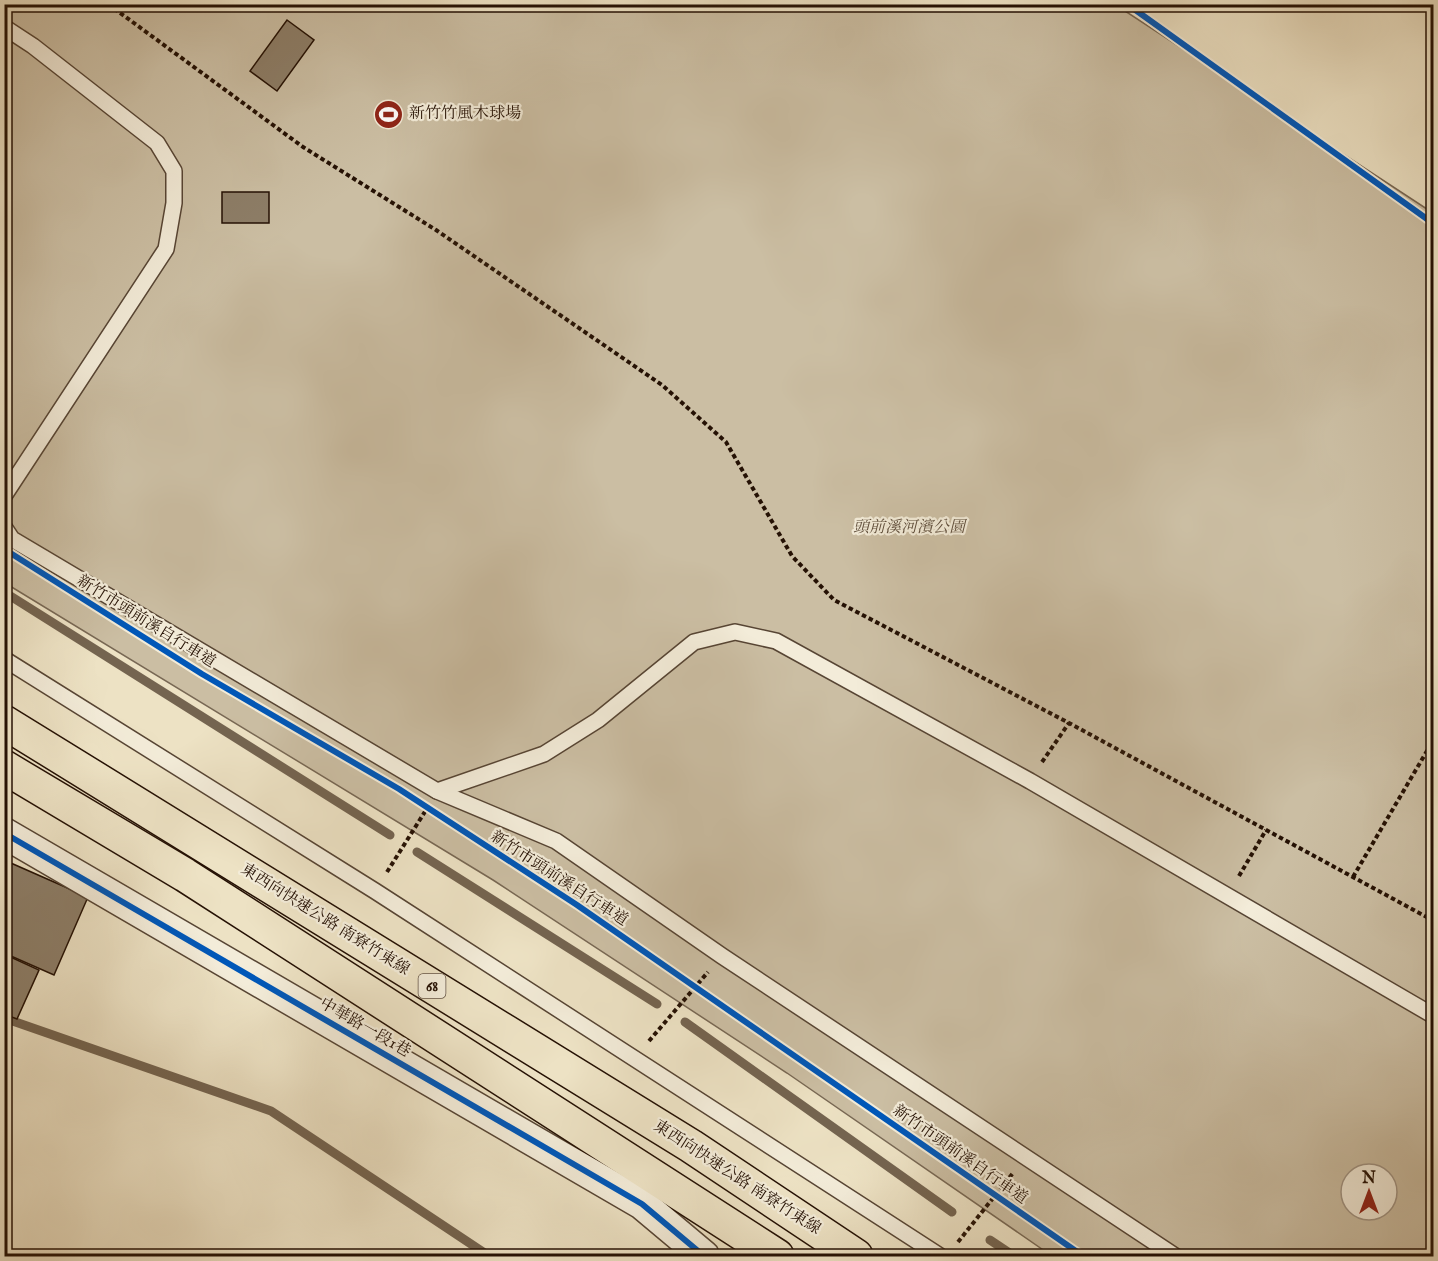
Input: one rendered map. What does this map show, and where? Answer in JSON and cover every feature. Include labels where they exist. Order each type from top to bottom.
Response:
[{"type":"highway","name":"東西向快速公路 南寮竹東線","points":[[4,722],[691,1146],[856,1257]]},
{"type":"highway","name":"68","points":[[4,767],[185,875],[777,1257]]},
{"type":"highway","points":[[4,781],[83,826],[185,875]]},
{"type":"street","name":"中華路一段1巷","points":[[4,832],[642,1204],[704,1257]]},
{"type":"lane","points":[[4,27],[157,143],[174,171],[174,203],[165,249],[4,496]]},
{"type":"lane","points":[[4,527],[12,539],[437,791],[556,841],[722,956],[1175,1257]]},
{"type":"lane","points":[[437,791],[544,753],[598,720],[694,642],[735,632],[776,640],[1030,781],[1434,1016]]},
{"type":"lane","points":[[4,659],[946,1252]]},
{"type":"path","points":[[108,4],[303,147],[436,230],[662,385],[726,442],[792,556],[834,600],[1069,723],[1434,921]]},
{"type":"path","points":[[117,11],[122,4]]},
{"type":"path","points":[[1030,781],[1069,723]]},
{"type":"path","points":[[1353,877],[1434,739]]},
{"type":"path","points":[[417,802],[436,815]]},
{"type":"path","points":[[375,891],[426,809]]},
{"type":"path","points":[[1227,896],[1266,830]]},
{"type":"path","points":[[687,981],[705,993]]},
{"type":"path","points":[[635,1058],[695,986]]},
{"type":"path","points":[[946,1252],[996,1197]]},
{"type":"green space","name":"頭前溪河濱公園","points":[[4,5],[1116,5],[1433,213],[1433,1256],[1052,1256],[787,1073],[493,880],[5,583]]},
{"type":"building","points":[[287,20],[314,40],[277,91],[250,71]]},
{"type":"building","points":[[222,192],[269,192],[269,223],[222,223]]},
{"type":"building","points":[[4,860],[88,897],[54,975],[4,953]]},
{"type":"building","points":[[4,954],[39,970],[17,1019],[4,1014]]},
{"type":"waterway","points":[[4,592],[390,835]]},
{"type":"waterway","points":[[417,852],[657,1004]]},
{"type":"waterway","points":[[4,1018],[271,1111],[489,1256]]},
{"type":"waterway","points":[[685,1022],[952,1212]]},
{"type":"waterway","points":[[990,1240],[1014,1256]]},
{"type":"cycle path","points":[[1127,4],[1434,224]]},
{"type":"cycle path","name":"新竹市頭前溪自行車道","points":[[4,549],[202,674],[399,789],[577,905],[1083,1256]]},
{"type":"cycle path","points":[[4,833],[642,1204],[704,1256]]},
{"type":"place","name":"新竹竹風木球場","points":[[388,114]]}]
